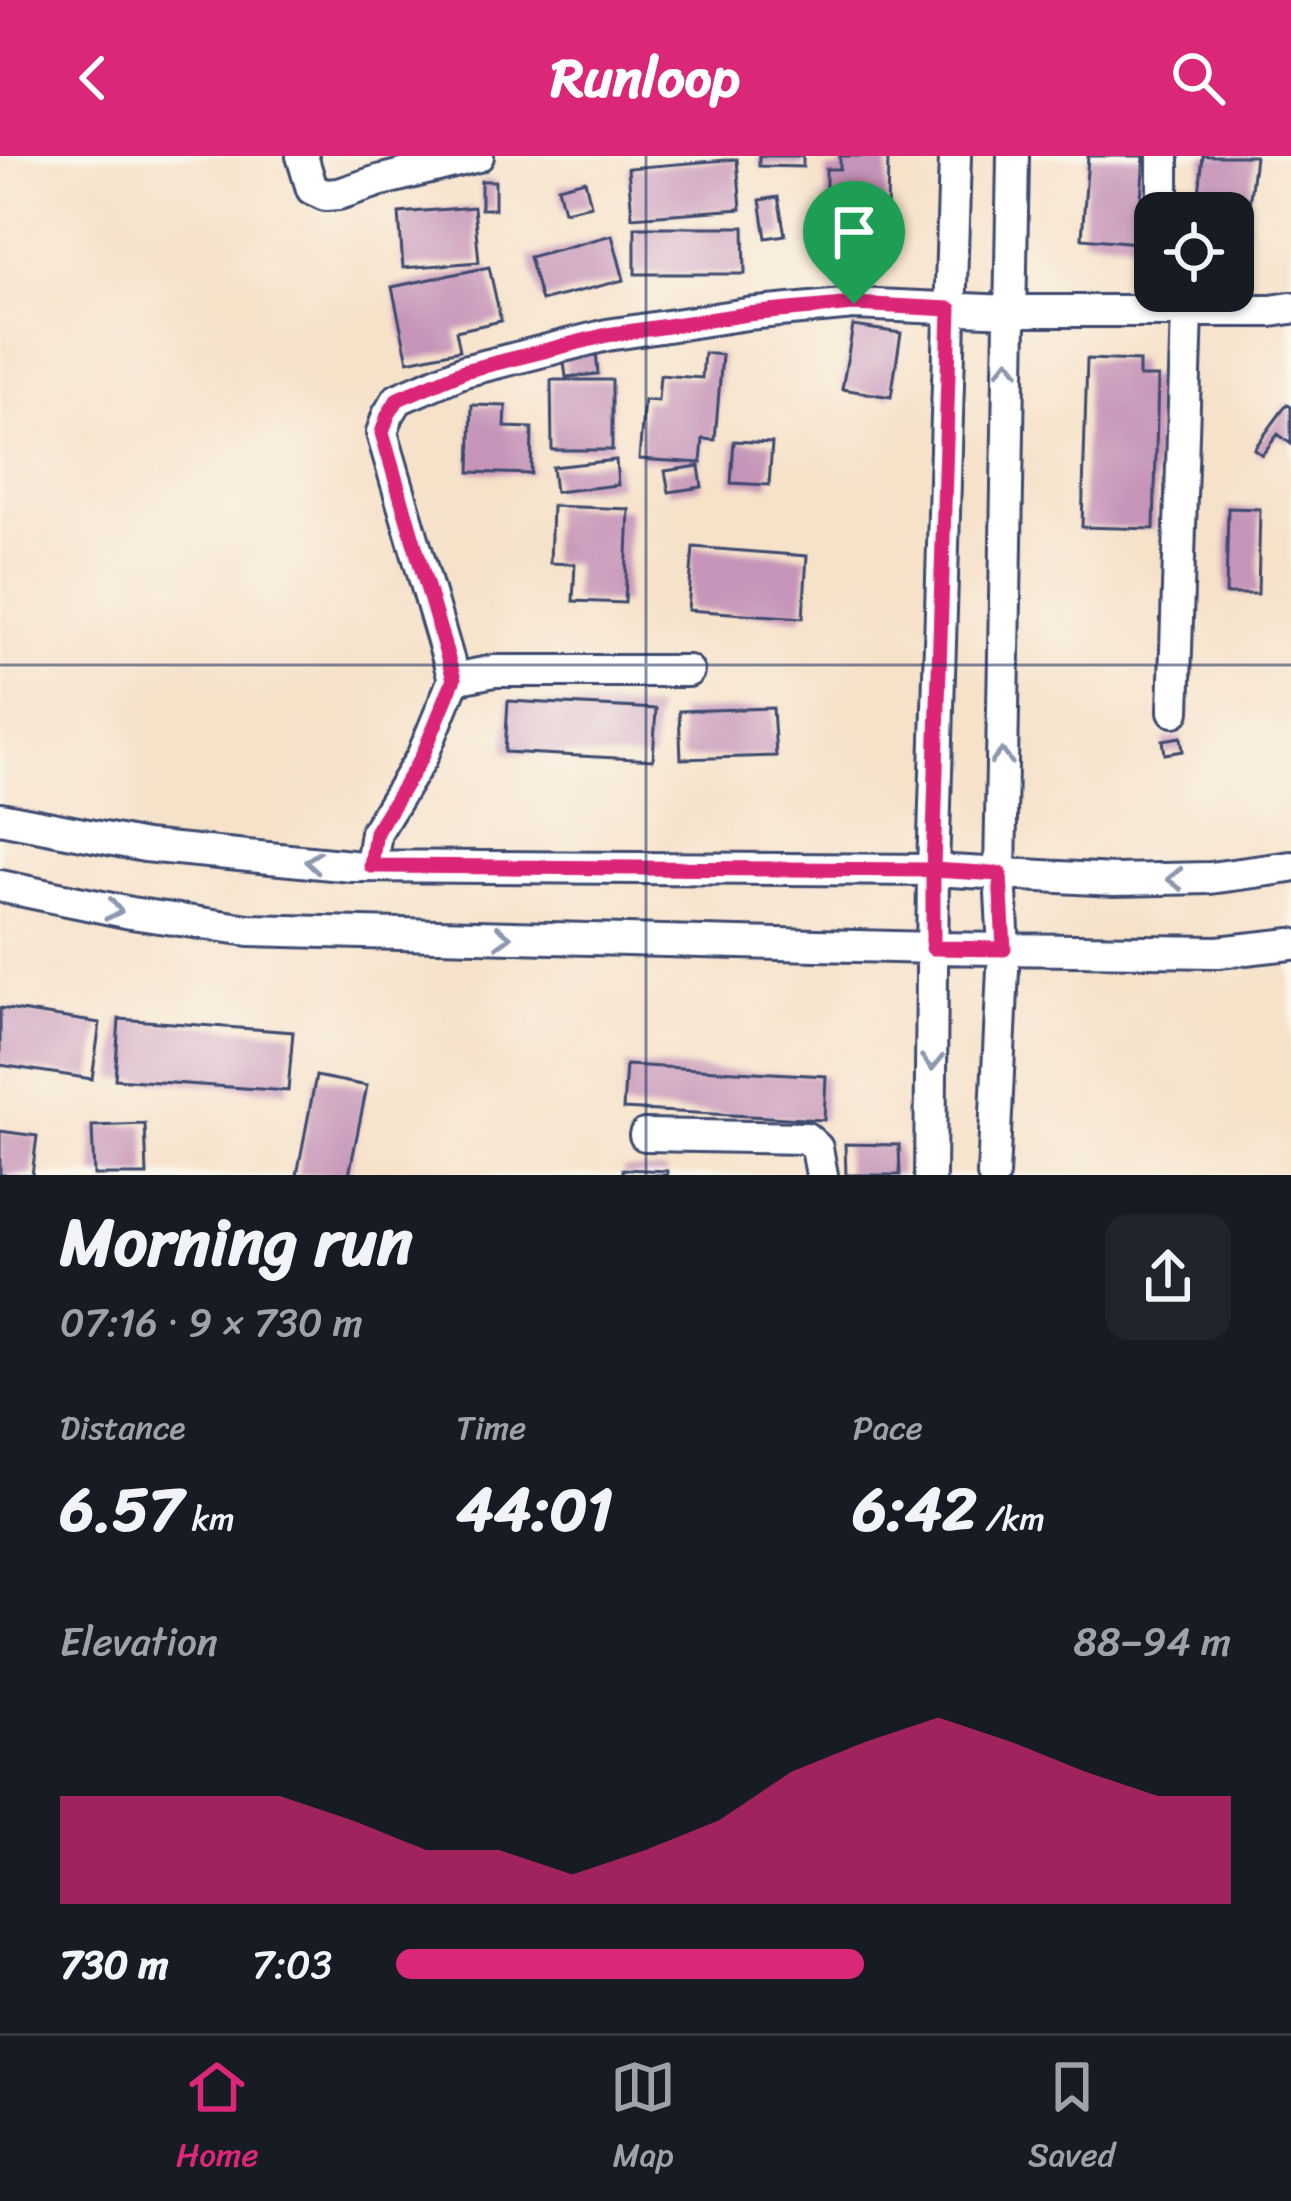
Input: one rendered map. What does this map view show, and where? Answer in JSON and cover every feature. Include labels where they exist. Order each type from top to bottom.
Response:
[{"type":"street","points":[[302,156],[312,189],[325,195],[478,156]]},
{"type":"street","points":[[930,1175],[933,870],[956,156]]},
{"type":"street","points":[[993,1175],[1004,949],[1000,874],[1012,156]]},
{"type":"street","points":[[1162,192],[1163,156]]},
{"type":"street","points":[[371,866],[376,832],[422,757],[454,679],[382,433],[398,399],[464,371],[607,335],[748,314],[854,304],[1134,312]]},
{"type":"street","points":[[1254,311],[1291,308]]},
{"type":"street","points":[[1174,711],[1187,312]]},
{"type":"street","points":[[454,679],[494,671],[688,671]]},
{"type":"street","points":[[0,818],[145,846],[371,866],[933,870],[1114,880],[1210,878],[1291,867]]},
{"type":"street","points":[[0,886],[131,914],[249,930],[1218,952],[1291,944]]},
{"type":"street","points":[[644,1135],[806,1138],[818,1148],[822,1175]]},
{"type":"building","points":[[759,156],[803,156],[803,167],[759,166]]},
{"type":"building","points":[[840,156],[888,156],[887,216],[826,215],[826,169],[840,169]]},
{"type":"building","points":[[1088,156],[1144,156],[1142,192],[1134,192],[1134,243],[1082,238]]},
{"type":"building","points":[[1203,156],[1255,156],[1251,192],[1199,192]]},
{"type":"building","points":[[737,159],[741,209],[632,217],[628,168]]},
{"type":"building","points":[[585,180],[591,205],[564,211],[558,187]]},
{"type":"building","points":[[481,181],[495,181],[495,209],[481,209]]},
{"type":"building","points":[[778,197],[785,235],[766,238],[760,200]]},
{"type":"building","points":[[474,207],[479,262],[403,268],[399,213]]},
{"type":"building","points":[[635,227],[744,227],[745,274],[635,274]]},
{"type":"building","points":[[612,235],[624,280],[541,301],[529,257]]},
{"type":"building","points":[[489,267],[501,321],[456,331],[460,350],[408,361],[392,287]]},
{"type":"building","points":[[853,326],[901,333],[891,397],[842,389]]},
{"type":"building","points":[[596,351],[598,374],[566,377],[563,354]]},
{"type":"building","points":[[704,353],[722,355],[715,440],[703,439],[701,463],[639,459],[644,400],[658,401],[660,375],[702,378]]},
{"type":"building","points":[[1087,359],[1139,361],[1139,377],[1158,377],[1154,529],[1082,527]]},
{"type":"building","points":[[551,380],[612,380],[612,450],[552,450]]},
{"type":"building","points":[[1287,404],[1291,407],[1291,444],[1278,434],[1262,455],[1254,449]]},
{"type":"building","points":[[472,405],[506,406],[505,427],[532,428],[531,474],[470,472]]},
{"type":"building","points":[[734,441],[772,443],[769,485],[731,483]]},
{"type":"building","points":[[616,460],[618,485],[555,492],[552,467]]},
{"type":"building","points":[[699,466],[702,487],[669,492],[665,471]]},
{"type":"building","points":[[552,506],[629,509],[625,603],[573,601],[575,564],[550,563]]},
{"type":"building","points":[[1228,508],[1260,509],[1258,594],[1226,594]]},
{"type":"building","points":[[693,547],[807,556],[803,618],[688,610]]},
{"type":"building","points":[[508,701],[656,709],[653,760],[505,752]]},
{"type":"building","points":[[773,708],[776,756],[681,759],[679,711]]},
{"type":"building","points":[[1181,737],[1183,751],[1165,754],[1163,740]]},
{"type":"building","points":[[0,1008],[100,1023],[92,1079],[0,1065]]},
{"type":"building","points":[[119,1019],[293,1032],[288,1091],[115,1079]]},
{"type":"building","points":[[626,1065],[826,1076],[824,1120],[623,1109]]},
{"type":"building","points":[[316,1076],[367,1086],[349,1175],[297,1175]]},
{"type":"building","points":[[145,1124],[147,1175],[94,1175],[92,1126]]},
{"type":"building","points":[[0,1131],[37,1136],[32,1175],[0,1175]]},
{"type":"building","points":[[845,1144],[899,1145],[900,1175],[846,1175]]},
{"type":"building","points":[[623,1169],[667,1171],[667,1175],[623,1175]]},
{"type":"route","points":[[854,304],[607,335],[464,371],[395,401],[382,433],[454,679],[422,757],[376,832],[371,866],[933,870],[933,948],[1004,949],[1000,874],[933,870],[950,309],[854,304]]}]
